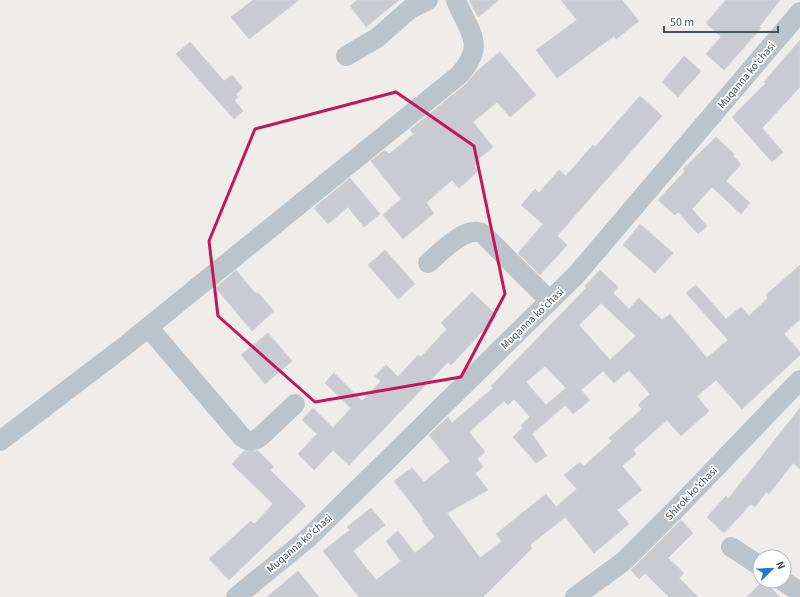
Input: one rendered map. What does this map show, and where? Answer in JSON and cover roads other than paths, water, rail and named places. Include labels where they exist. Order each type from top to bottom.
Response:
[{"type":"street","points":[[346,56],[377,38],[410,9],[428,0]]},
{"type":"street","points":[[0,441],[148,327],[460,75],[470,63],[475,51],[474,43],[456,0]]},
{"type":"street","name":"Muqanna koʻchasi","points":[[236,597],[307,539],[577,274],[800,12]]},
{"type":"street","points":[[428,263],[462,236],[473,230],[478,231],[483,234],[550,301]]},
{"type":"street","points":[[148,327],[242,437],[248,441],[254,441],[260,438],[296,404]]},
{"type":"street","name":"Shirok koʻchasi","points":[[575,597],[624,561],[800,380]]},
{"type":"street","points":[[731,547],[752,561]]}]
